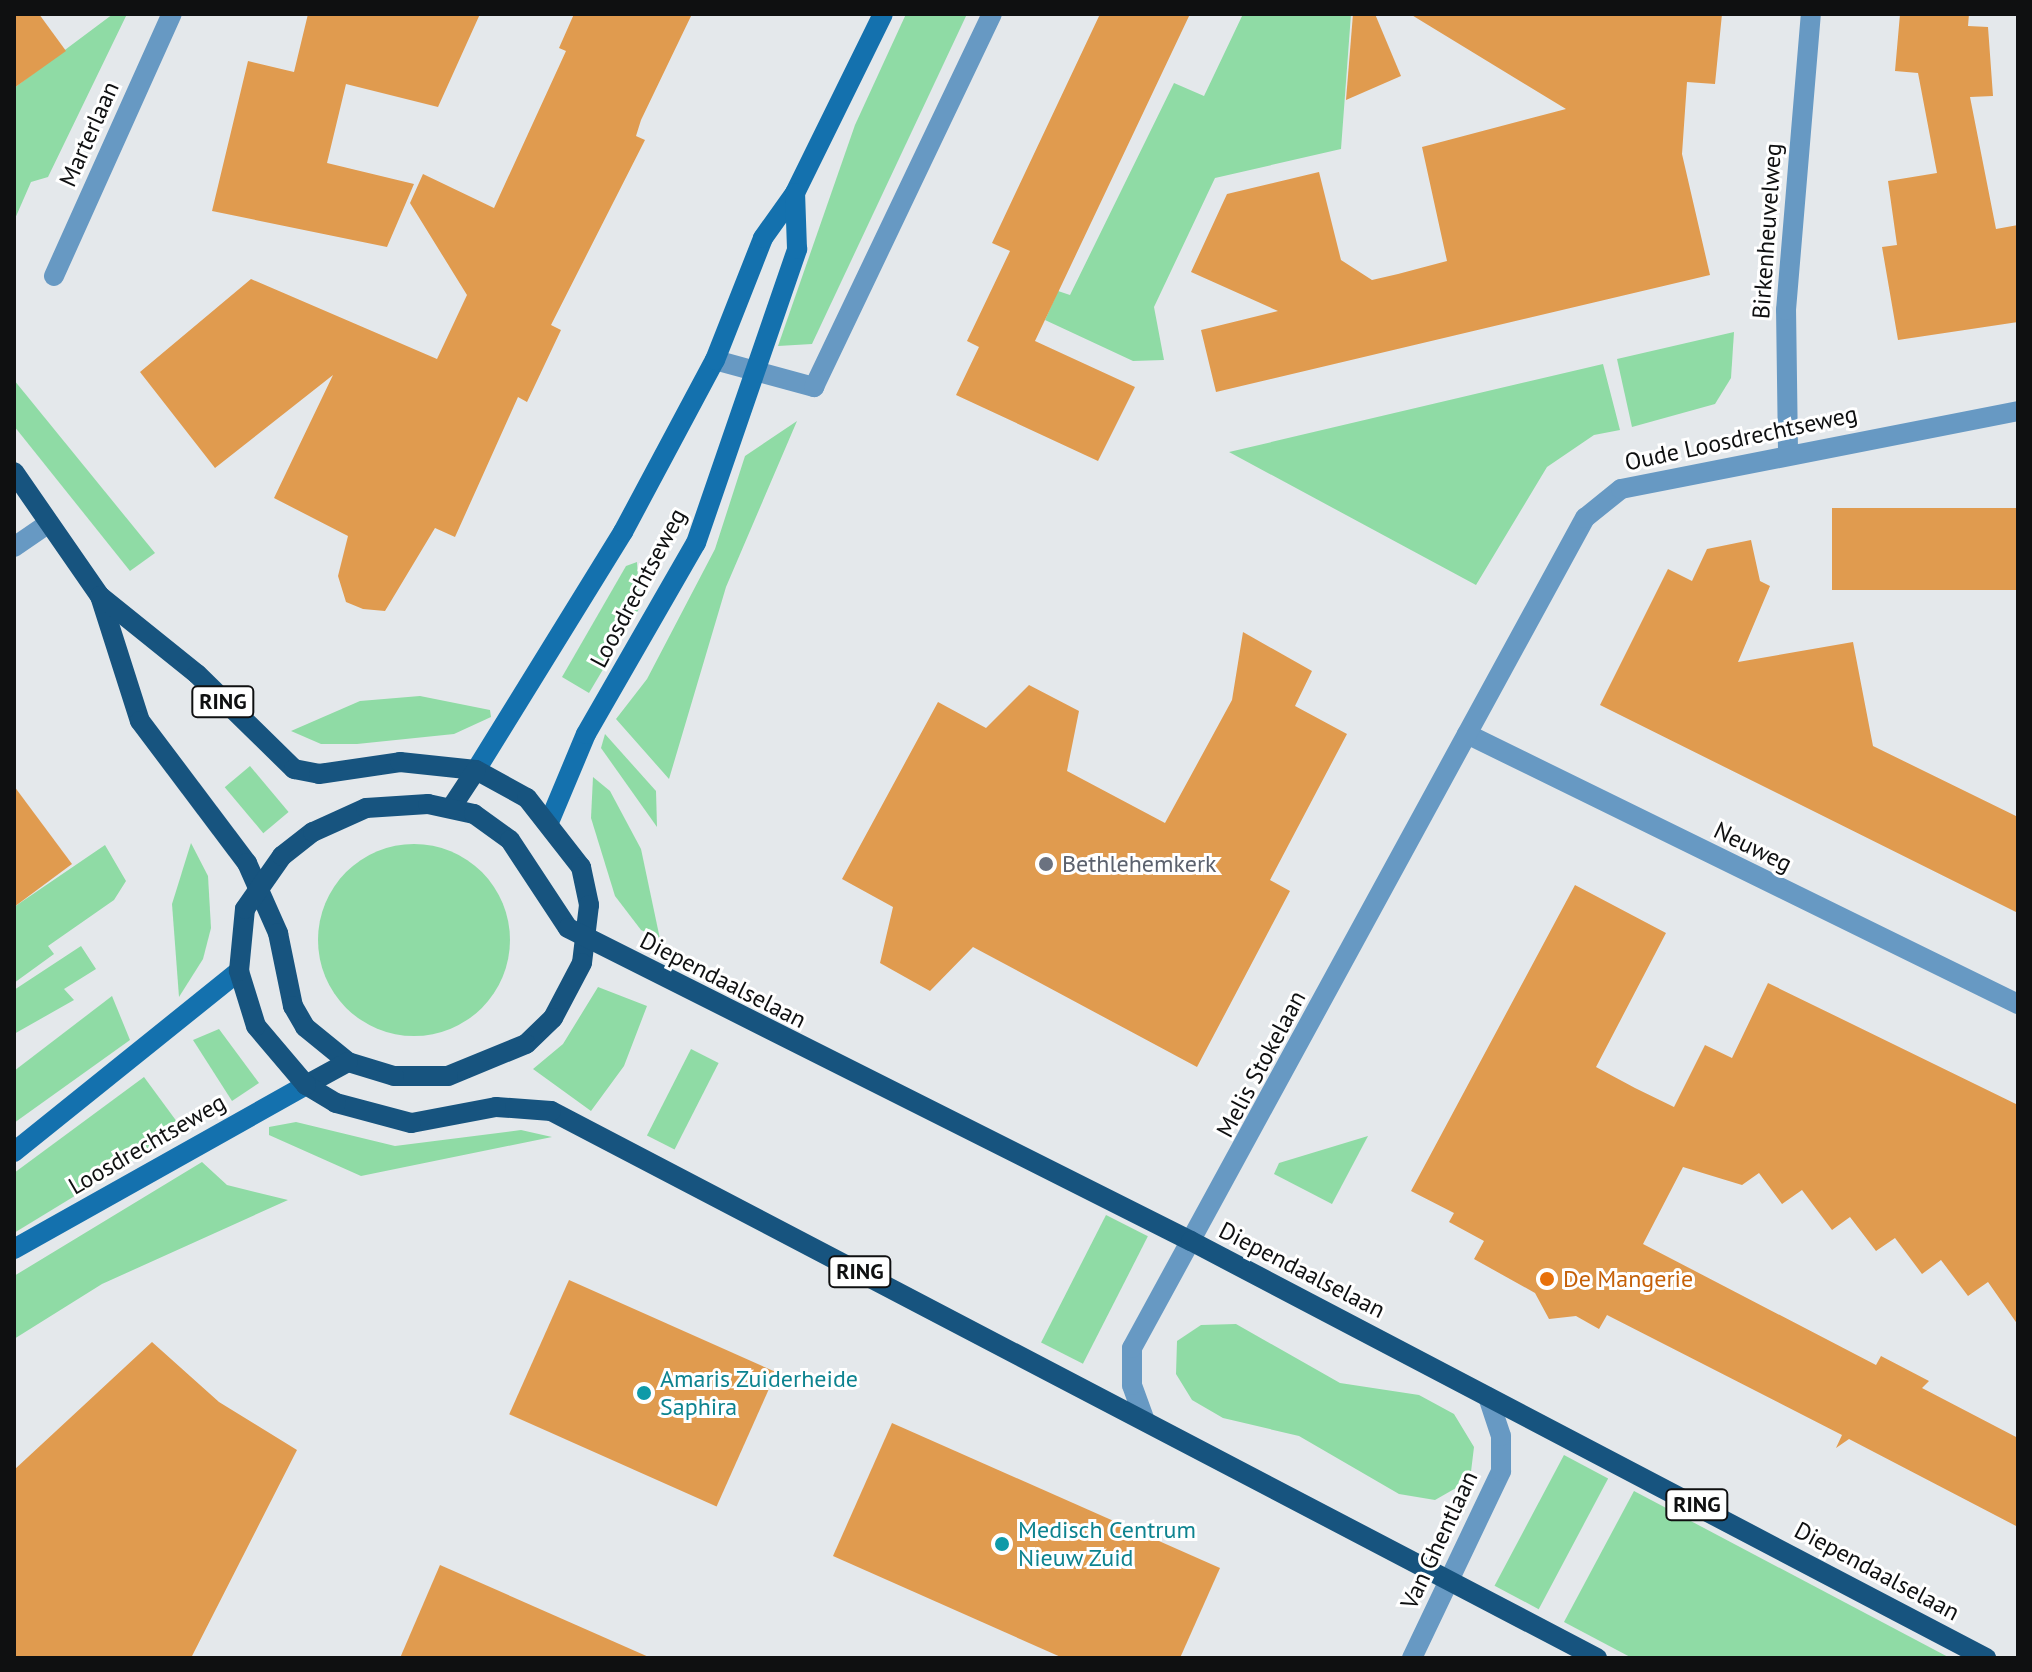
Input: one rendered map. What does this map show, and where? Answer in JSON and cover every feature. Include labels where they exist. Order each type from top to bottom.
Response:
[{"type":"main road","name":"RING","points":[[14,472],[100,596],[197,674],[274,756],[319,774],[400,762],[476,770],[506,781],[550,820],[581,867],[589,939],[553,1018],[506,1055],[423,1079],[348,1062],[305,1027],[293,1006],[278,933],[237,847],[140,721],[100,596]]},
{"type":"main road","points":[[451,808],[476,770]]},
{"type":"main road","name":"RING","points":[[589,939],[557,918],[503,833],[451,808],[366,808],[313,832],[258,889],[239,935],[239,971],[256,1026],[306,1085],[365,1115],[411,1123],[496,1107],[551,1111],[1597,1658]]},
{"type":"main road","name":"Diependaalselaan","points":[[589,939],[1191,1241],[1986,1658]]},
{"type":"main road","points":[[306,1085],[348,1062]]},
{"type":"street","name":"Marterlaan","points":[[54,276],[172,14]]},
{"type":"street","name":"Loosdrechtseweg","points":[[476,770],[571,622],[715,360],[763,238],[795,193],[883,14]]},
{"type":"street","points":[[715,360],[814,387],[992,14]]},
{"type":"street","name":"Birkenheuvelweg","points":[[1788,451],[1786,310],[1811,14]]},
{"type":"street","name":"Loosdrechtseweg","points":[[550,820],[586,734],[696,543],[797,249],[795,193]]},
{"type":"street","name":"Oude Loosdrechtseweg","points":[[1467,734],[1585,518],[1621,489],[1788,451],[2018,411]]},
{"type":"street","points":[[14,547],[49,523]]},
{"type":"street","name":"Neuweg","points":[[1467,734],[2018,1004]]},
{"type":"street","name":"Melis Stokelaan","points":[[1145,1421],[1132,1385],[1132,1348],[1467,734]]},
{"type":"street","points":[[14,1152],[239,971]]},
{"type":"street","name":"Loosdrechtseweg","points":[[14,1249],[306,1085]]},
{"type":"street","name":"Van Ghentlaan","points":[[1412,1658],[1501,1471],[1501,1436],[1488,1397]]},
{"type":"green space","points":[[113,14],[127,14],[48,177],[31,182],[14,221],[14,88]]},
{"type":"green space","points":[[906,14],[967,14],[812,344],[778,346],[855,125]]},
{"type":"green space","points":[[1243,14],[1351,14],[1341,149],[1215,178],[1154,307],[1164,360],[1133,361],[1045,320],[1058,291],[1070,295],[1174,83],[1204,96]]},
{"type":"green space","points":[[1734,332],[1731,378],[1715,404],[1632,427],[1617,359]]},
{"type":"green space","points":[[1603,364],[1620,430],[1594,435],[1547,467],[1476,585],[1229,452]]},
{"type":"green space","points":[[14,380],[155,553],[130,571],[14,426]]},
{"type":"green space","points":[[797,421],[726,587],[669,779],[616,719],[647,679],[715,549],[745,456]]},
{"type":"green space","points":[[637,562],[640,607],[589,693],[562,677],[626,566]]},
{"type":"green space","points":[[420,696],[490,710],[491,717],[454,734],[357,744],[321,744],[291,731],[360,701]]},
{"type":"green space","points":[[605,734],[656,791],[657,827],[601,748]]},
{"type":"green space","points":[[250,766],[289,812],[263,833],[225,787]]},
{"type":"green space","points":[[593,777],[610,791],[641,849],[660,939],[641,930],[615,896],[591,818]]},
{"type":"green space","points":[[191,843],[208,876],[211,928],[203,959],[179,997],[172,904]]},
{"type":"green space","points":[[414,844],[451,852],[482,872],[502,903],[510,940],[502,977],[482,1008],[451,1028],[414,1036],[377,1028],[346,1008],[326,977],[318,940],[326,903],[346,872],[377,852]]},
{"type":"green space","points":[[105,845],[126,881],[114,900],[48,946],[54,954],[14,983],[14,907]]},
{"type":"green space","points":[[81,946],[96,969],[64,989],[74,1000],[14,1034],[14,990]]},
{"type":"green space","points":[[598,987],[647,1006],[624,1066],[591,1111],[533,1069],[563,1044]]},
{"type":"green space","points":[[112,996],[130,1040],[14,1123],[14,1071]]},
{"type":"green space","points":[[219,1029],[259,1083],[232,1101],[193,1040]]},
{"type":"green space","points":[[691,1049],[719,1063],[675,1150],[647,1135]]},
{"type":"green space","points":[[144,1077],[183,1130],[14,1233],[14,1173]]},
{"type":"green space","points":[[296,1122],[395,1146],[521,1130],[552,1137],[361,1176],[269,1135],[269,1127]]},
{"type":"green space","points":[[1368,1136],[1332,1204],[1274,1174],[1279,1163]]},
{"type":"green space","points":[[202,1162],[227,1185],[288,1200],[102,1284],[14,1339],[14,1276]]},
{"type":"green space","points":[[1106,1215],[1148,1236],[1083,1364],[1041,1342]]},
{"type":"green space","points":[[1236,1324],[1340,1383],[1419,1395],[1454,1414],[1474,1447],[1470,1480],[1435,1500],[1399,1494],[1299,1436],[1223,1418],[1192,1400],[1176,1374],[1177,1341],[1201,1325]]},
{"type":"green space","points":[[1564,1455],[1608,1478],[1539,1609],[1495,1586]]},
{"type":"green space","points":[[1634,1491],[1950,1658],[1632,1658],[1564,1622]]},
{"type":"building","points":[[14,14],[39,14],[66,51],[14,88]]},
{"type":"building","points":[[308,14],[480,14],[438,107],[346,84],[327,163],[414,184],[387,247],[212,211],[248,61],[294,72]]},
{"type":"building","points":[[574,14],[692,14],[641,120],[636,136],[645,140],[551,325],[561,330],[527,402],[518,397],[455,537],[435,528],[385,611],[363,609],[346,602],[338,576],[348,536],[274,498],[333,375],[215,468],[140,372],[251,279],[437,359],[467,295],[410,203],[423,174],[494,208],[566,51],[559,48]]},
{"type":"building","points":[[1100,14],[1190,14],[1035,341],[1135,387],[1098,461],[956,395],[979,347],[967,341],[1010,251],[992,243]]},
{"type":"building","points":[[1353,14],[1375,14],[1401,76],[1346,100]]},
{"type":"building","points":[[1410,14],[1722,14],[1715,84],[1687,82],[1682,154],[1710,275],[1216,392],[1201,330],[1278,311],[1191,272],[1227,194],[1319,172],[1341,260],[1372,280],[1398,274],[1447,261],[1422,147],[1566,109]]},
{"type":"building","points":[[1900,14],[1969,14],[1968,26],[1988,27],[1993,96],[1970,97],[1996,229],[2018,225],[2018,322],[1898,340],[1882,247],[1897,245],[1888,181],[1937,173],[1918,73],[1895,71]]},
{"type":"building","points":[[1832,508],[2018,508],[2018,590],[1832,590]]},
{"type":"building","points":[[1751,540],[1760,581],[1770,586],[1738,662],[1853,642],[1873,746],[2018,817],[2018,913],[1600,705],[1668,569],[1692,581],[1707,549]]},
{"type":"building","name":"Bethlehemkerk","points":[[1243,632],[1312,671],[1295,706],[1347,734],[1270,880],[1290,891],[1197,1067],[973,947],[930,991],[880,963],[893,907],[842,879],[938,702],[986,728],[1029,685],[1079,711],[1067,771],[1165,823],[1232,700]]},
{"type":"building","points":[[14,786],[72,864],[14,907]]},
{"type":"building","points":[[1575,885],[1666,933],[1596,1067],[1635,1088],[1674,1107],[1705,1045],[1732,1058],[1768,983],[2018,1105],[2018,1325],[1988,1282],[1968,1296],[1941,1260],[1922,1274],[1895,1238],[1876,1251],[1850,1217],[1832,1230],[1802,1190],[1782,1204],[1759,1173],[1742,1185],[1683,1167],[1643,1244],[1876,1365],[1881,1356],[1929,1381],[1922,1388],[2018,1438],[2018,1527],[1849,1439],[1836,1448],[1842,1435],[1607,1315],[1599,1329],[1576,1316],[1549,1319],[1535,1293],[1474,1259],[1484,1241],[1449,1222],[1454,1213],[1411,1191]]},
{"type":"building","name":"Amaris Zuiderheide Saphira","points":[[569,1280],[776,1372],[717,1507],[509,1414]]},
{"type":"building","points":[[152,1342],[219,1402],[297,1450],[191,1658],[14,1658],[14,1470]]},
{"type":"building","name":"Medisch Centrum Nieuw Zuid","points":[[892,1423],[1220,1568],[1180,1658],[1063,1658],[833,1556]]},
{"type":"building","points":[[440,1565],[651,1658],[400,1658]]},
{"type":"place","name":"Bethlehemkerk","points":[[1046,864]]},
{"type":"place","name":"De Mangerie","points":[[1547,1279]]},
{"type":"place","name":"Amaris Zuiderheide Saphira","points":[[644,1393]]},
{"type":"place","name":"Medisch Centrum Nieuw Zuid","points":[[1002,1544]]}]
